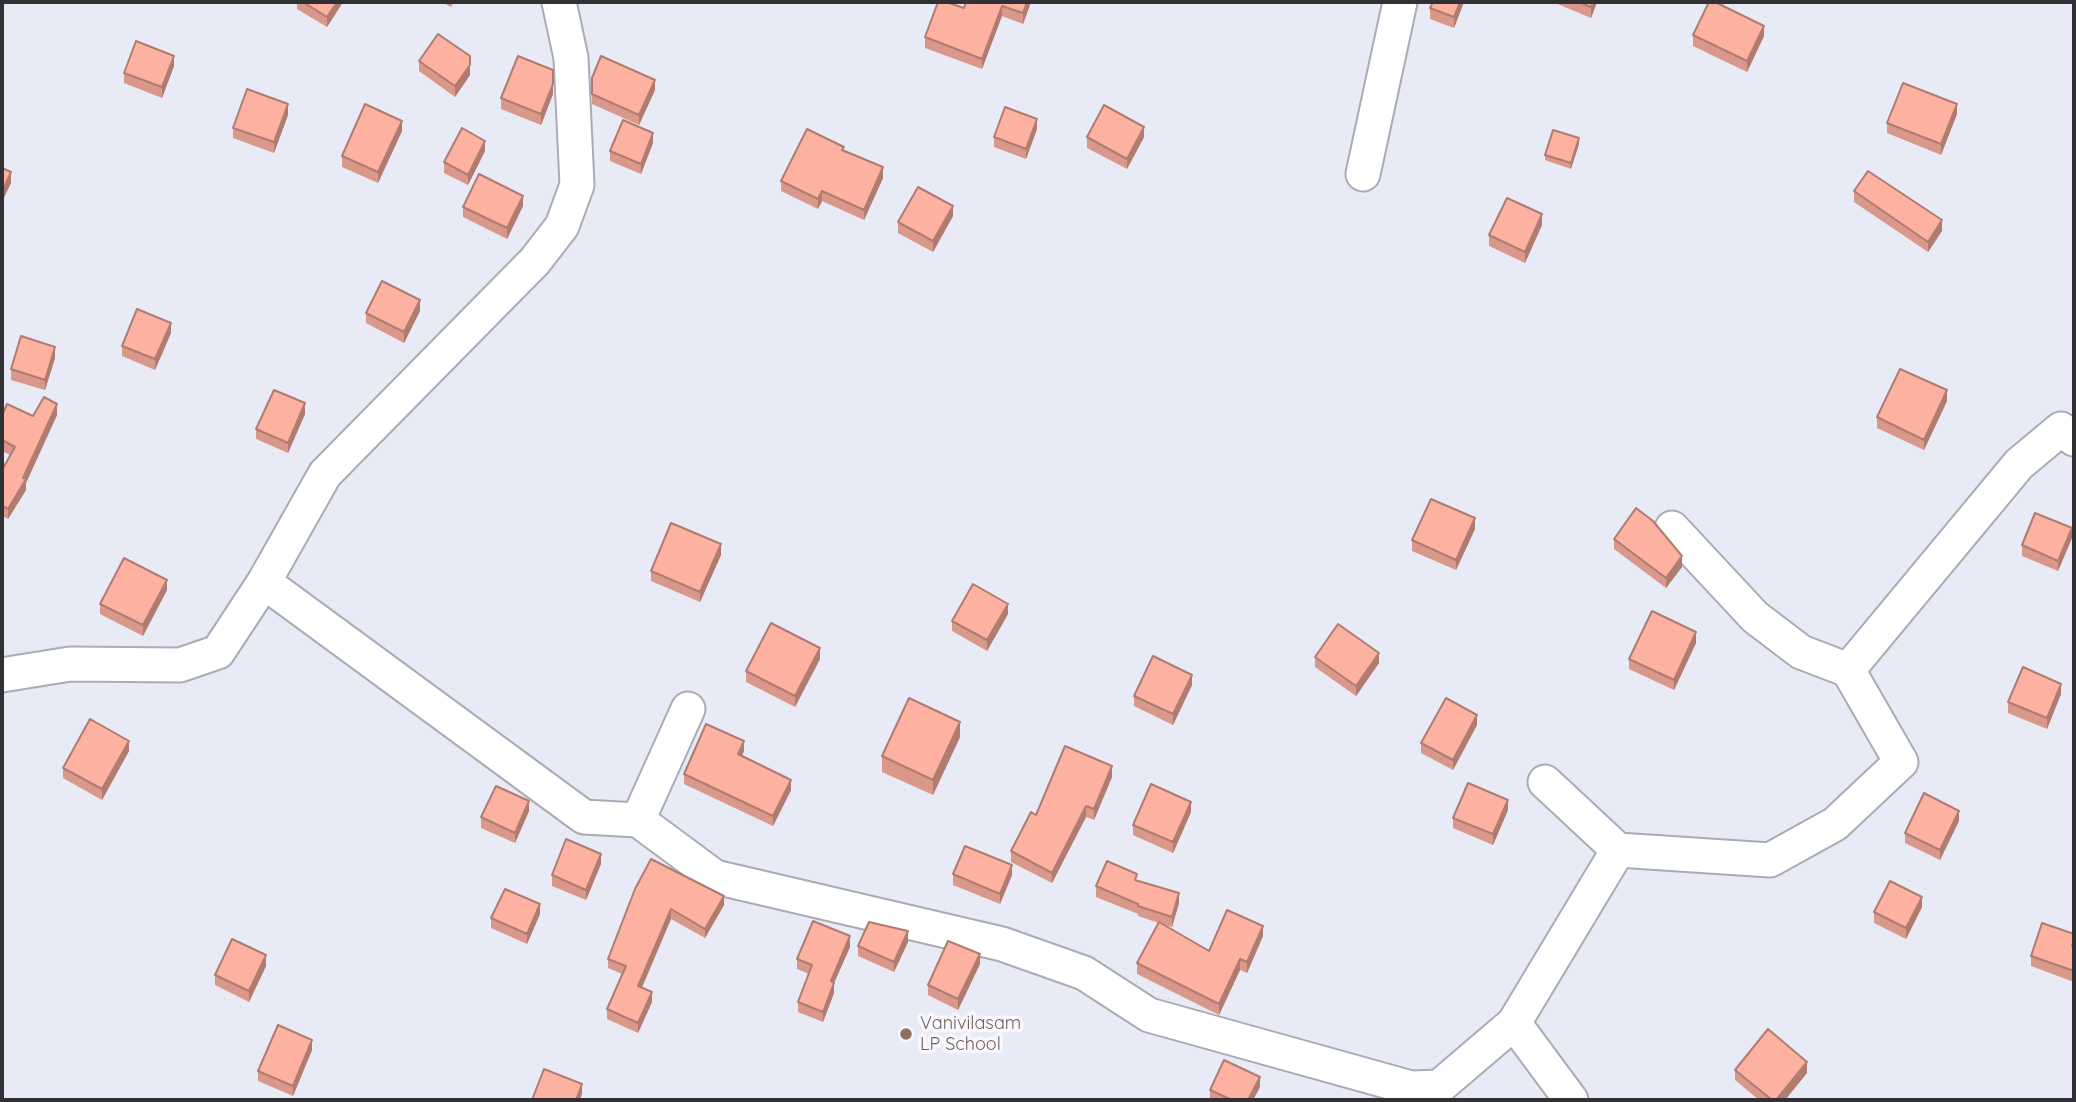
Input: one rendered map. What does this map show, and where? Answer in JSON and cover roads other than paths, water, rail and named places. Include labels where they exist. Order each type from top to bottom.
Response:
[{"type":"street","points":[[2,675],[70,664],[180,665],[218,652],[264,582],[325,474],[535,261],[562,226],[577,185],[571,58],[559,2]]},
{"type":"street","points":[[1363,174],[1400,2]]},
{"type":"street","points":[[1848,670],[2019,464],[2061,429],[2074,439]]},
{"type":"street","points":[[1545,782],[1618,850],[1770,860],[1835,824],[1901,762],[1848,670],[1801,652],[1755,617],[1672,528]]},
{"type":"street","points":[[264,582],[583,817],[638,820],[715,877],[1002,944],[1084,972],[1149,1015],[1407,1094],[1439,1087],[1514,1023],[1618,850]]},
{"type":"street","points":[[638,820],[688,709]]},
{"type":"street","points":[[1514,1023],[1571,1100]]},
{"type":"place","name":"Vanivilasam LP School","points":[[906,1034]]}]
